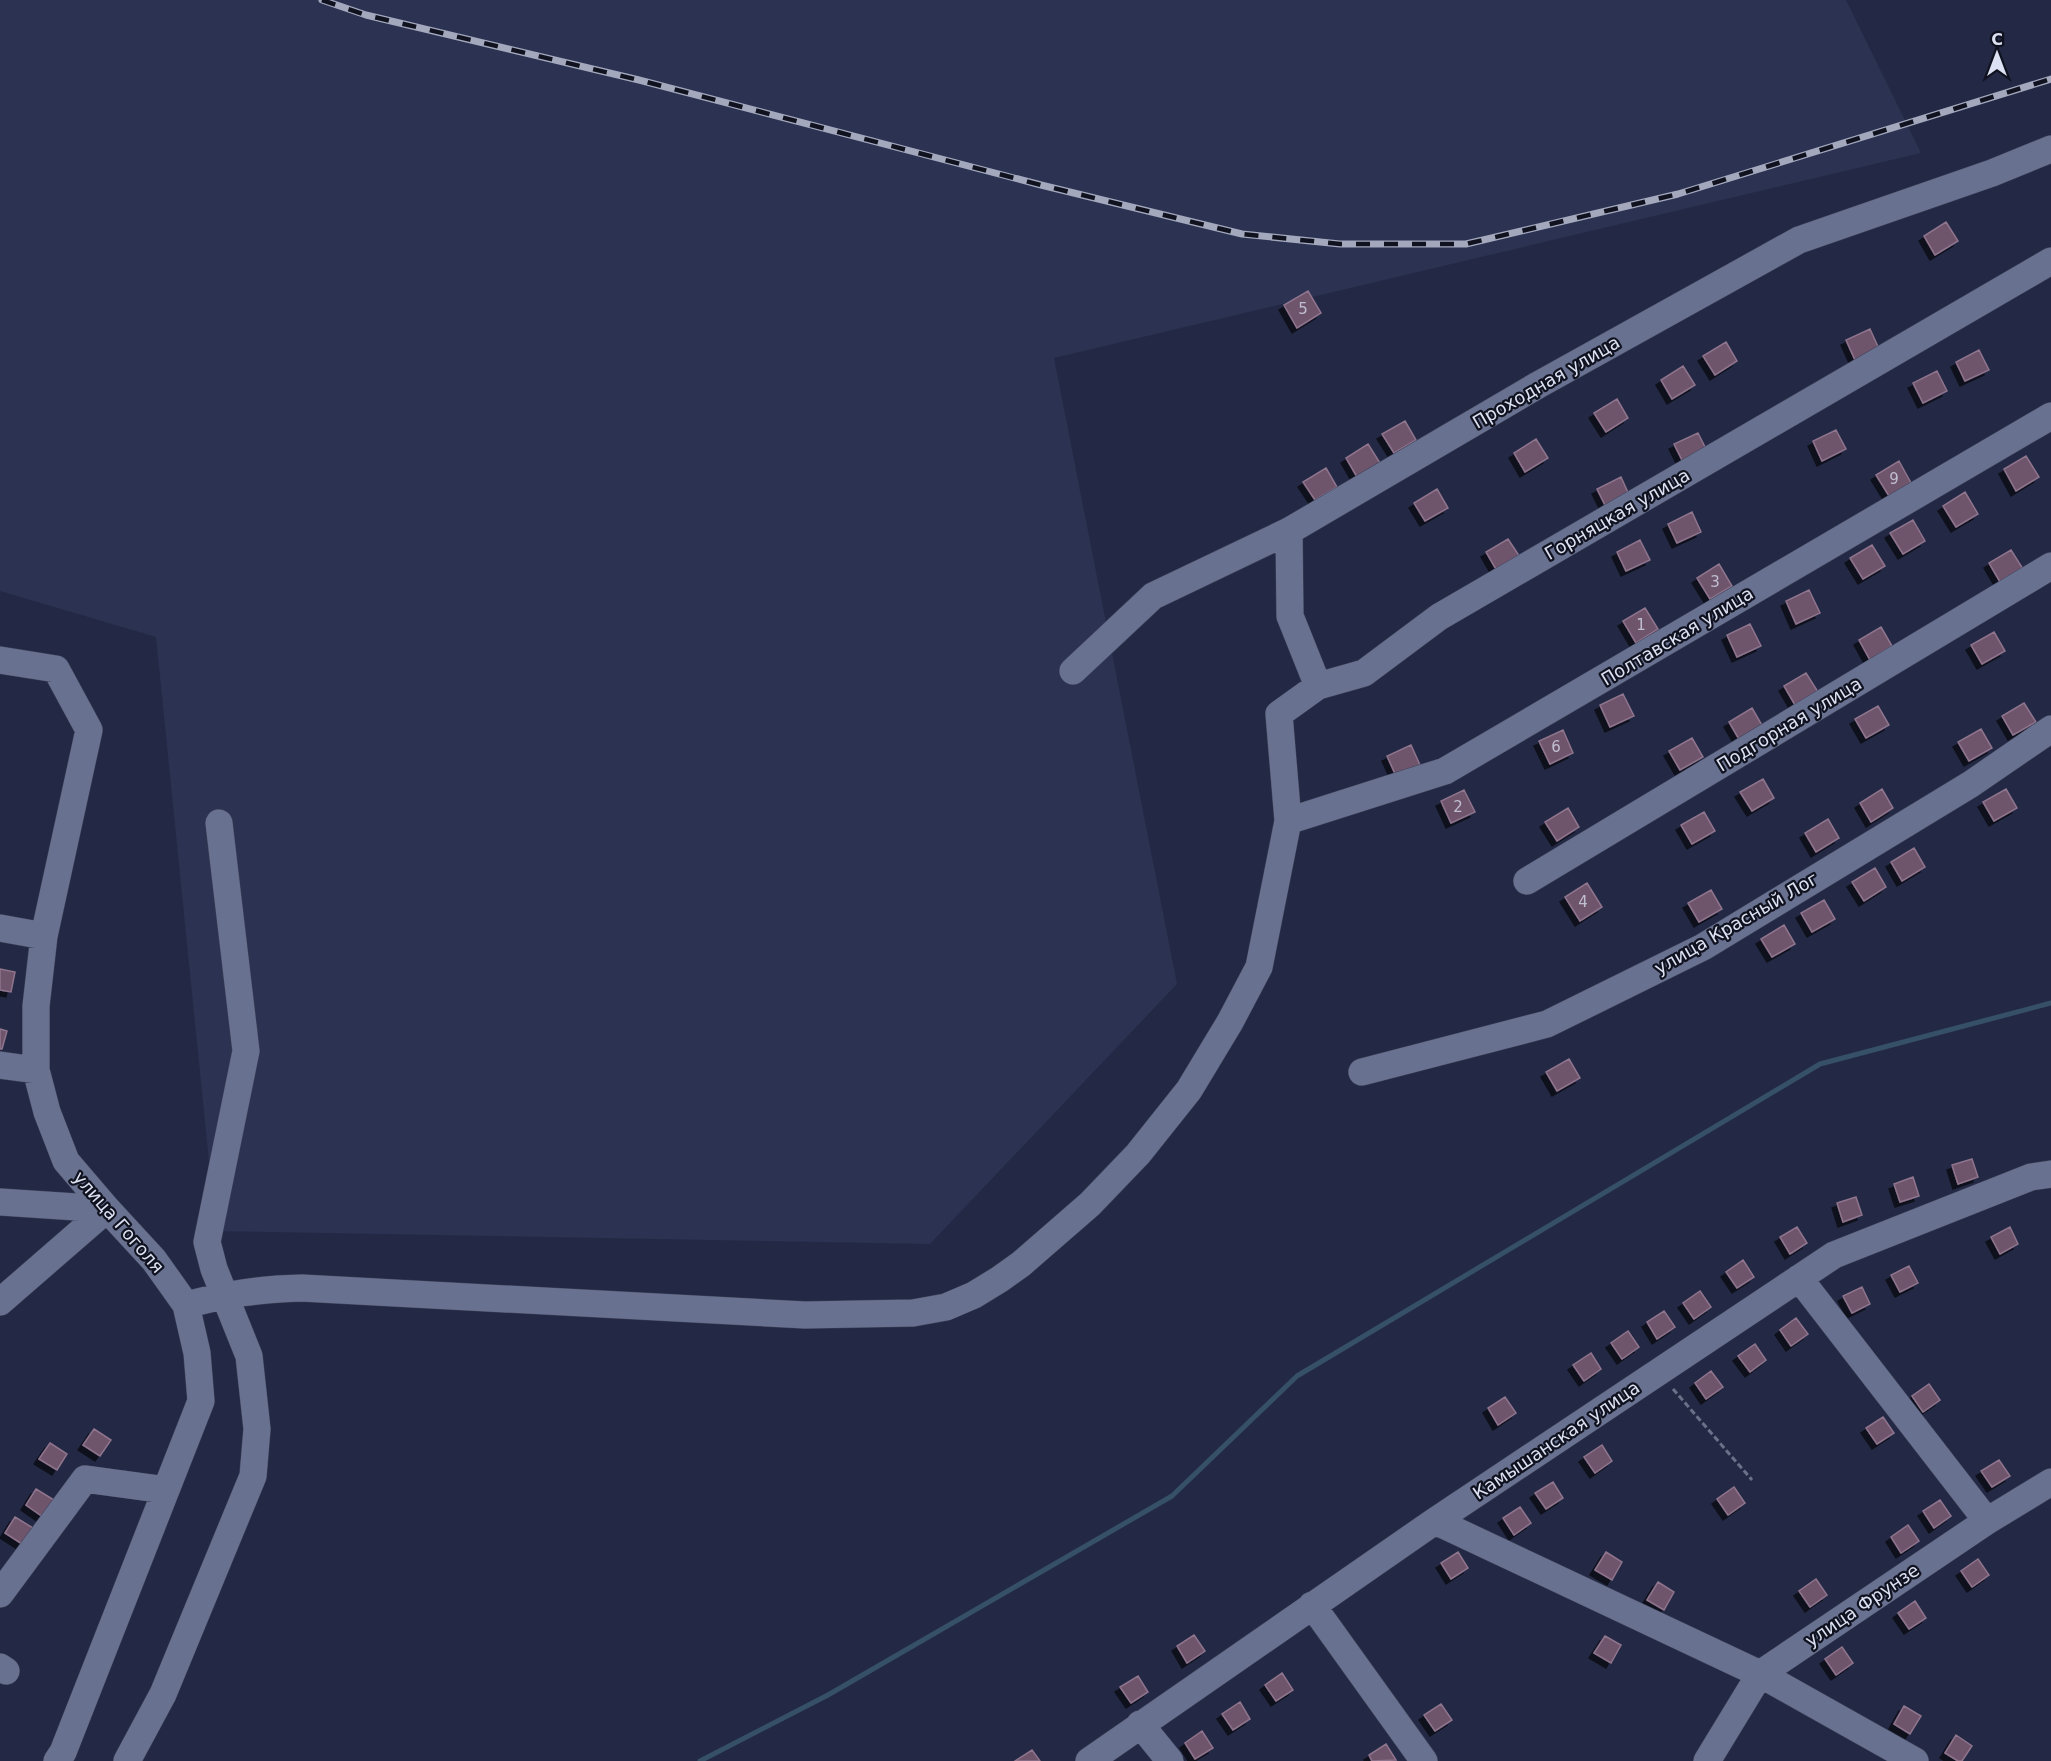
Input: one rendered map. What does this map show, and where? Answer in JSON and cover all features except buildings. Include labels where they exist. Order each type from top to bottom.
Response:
[{"type":"street","name":"Проходная улица","points":[[1073,671],[1153,596],[1289,531],[1538,385],[1798,240],[1992,173],[2051,149]]},
{"type":"street","name":"Горняцкая улица","points":[[1288,821],[1279,714],[1318,686],[1364,673],[1439,617],[2051,261]]},
{"type":"street","name":"Полтавская улица","points":[[1288,821],[1445,771],[2051,416]]},
{"type":"street","points":[[1289,531],[1290,616],[1318,686]]},
{"type":"street","name":"Подгорная улица","points":[[1527,881],[2051,566]]},
{"type":"street","name":"улица Гоголя","points":[[0,660],[56,669],[89,730],[44,936],[36,1006],[36,1070],[47,1112],[66,1161],[154,1260],[186,1305],[197,1353],[201,1401],[63,1752],[57,1761]]},
{"type":"street","name":"улица Красный Лог","points":[[1362,1072],[1547,1024],[1703,947],[1971,784],[2051,729]]},
{"type":"street","points":[[186,1305],[225,1294],[262,1289],[346,1290],[805,1315],[913,1313],[946,1307],[974,1295],[1021,1264],[1090,1204],[1138,1154],[1189,1090],[1230,1022],[1259,967],[1288,821]]},
{"type":"street","points":[[127,1761],[163,1694],[253,1476],[257,1429],[249,1356],[214,1269],[207,1242],[246,1051],[219,823]]},
{"type":"street","points":[[0,928],[44,936]]},
{"type":"street","points":[[0,1065],[36,1070]]},
{"type":"street","name":"Камышанская улица","points":[[1089,1761],[1435,1521],[1834,1255],[2031,1177],[2051,1174]]},
{"type":"street","points":[[0,1202],[107,1209]]},
{"type":"street","points":[[0,1302],[107,1209]]},
{"type":"street","points":[[1799,1278],[1987,1521]]},
{"type":"street","points":[[0,1594],[85,1479],[166,1490]]},
{"type":"street","name":"улица Фрунзе","points":[[1707,1761],[1760,1674],[1987,1521],[2051,1482]]},
{"type":"street","points":[[1435,1521],[1760,1674],[1915,1761]]},
{"type":"street","points":[[1312,1605],[1425,1761]]},
{"type":"street","points":[[1140,1724],[1170,1761]]},
{"type":"path","points":[[1658,1372],[1752,1480]]},
{"type":"shaded area","points":[[0,0],[1846,0],[1921,153],[1054,358],[1177,984],[930,1244],[216,1231],[156,637],[0,591]]},
{"type":"waterway","points":[[700,1761],[828,1695],[1172,1496],[1297,1376],[1820,1064],[2051,1003]]},
{"type":"railway","points":[[322,0],[366,15],[639,80],[1041,185],[1242,234],[1340,244],[1466,244],[1678,194],[2051,79]]}]
